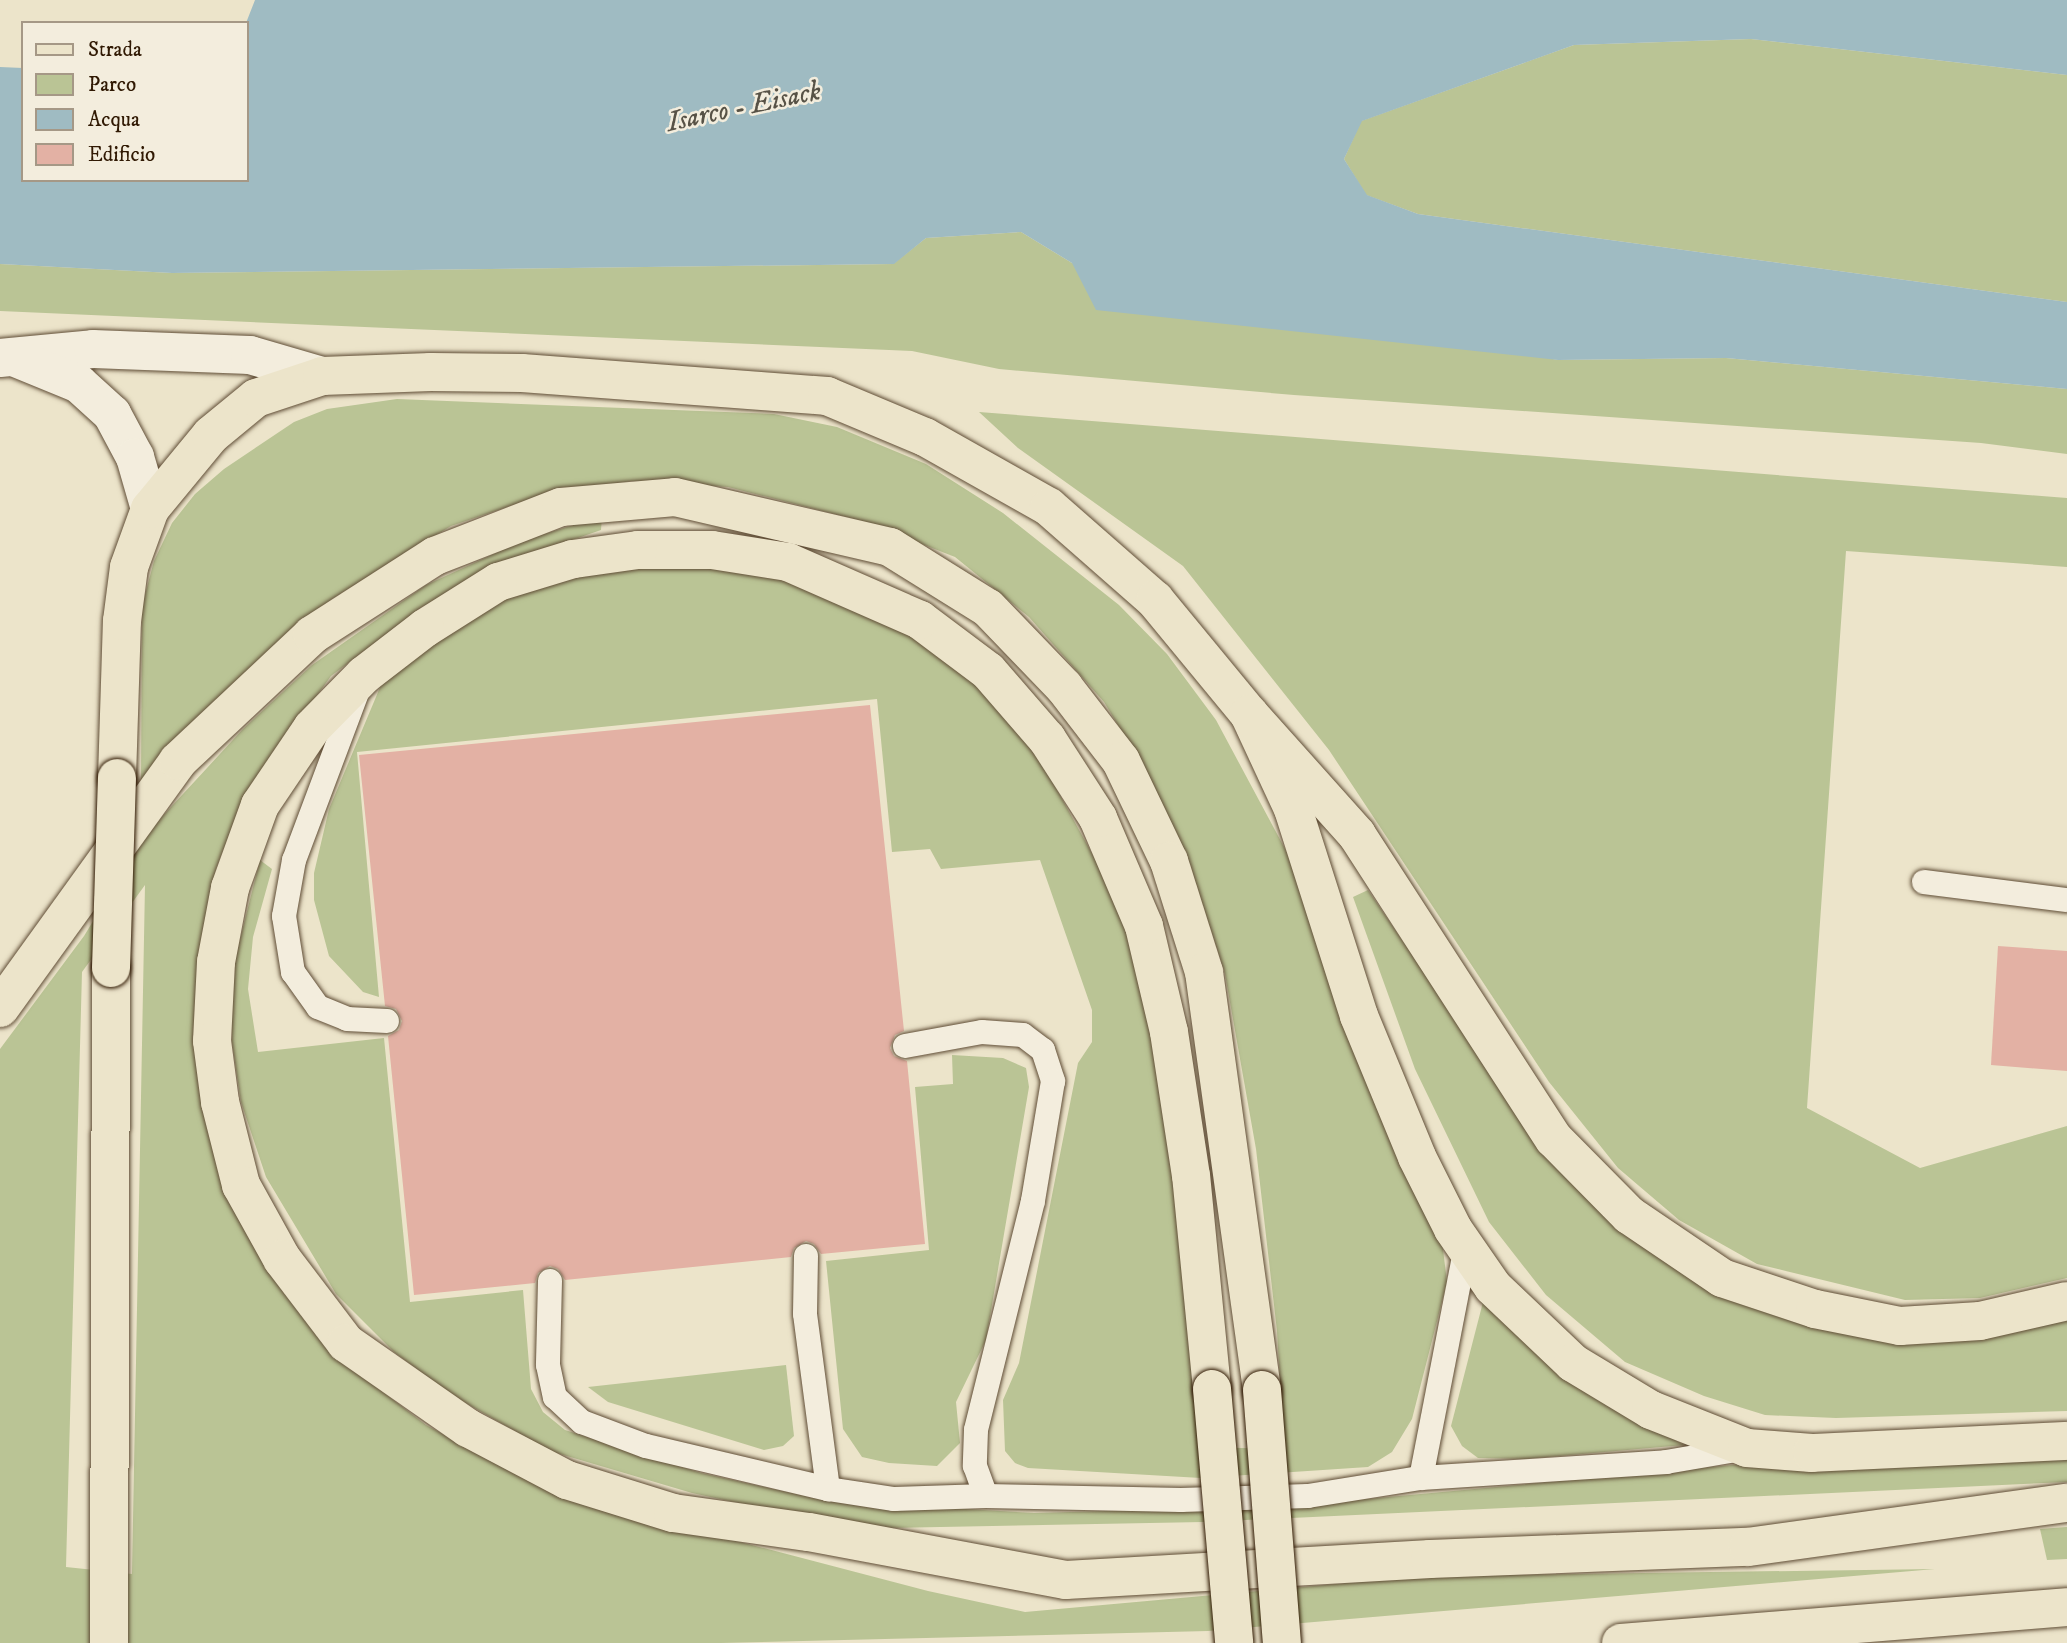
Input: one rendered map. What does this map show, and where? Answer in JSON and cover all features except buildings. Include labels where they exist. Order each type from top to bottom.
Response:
[{"type":"main road","points":[[109,1643],[111,968],[122,621],[129,566],[150,509],[211,435],[256,398],[321,376],[522,373],[827,396],[925,437],[1049,507],[1155,600],[1249,714],[1357,835],[1554,1139],[1629,1215],[1722,1278],[1815,1309],[1900,1326],[1980,1321],[2067,1301]]},
{"type":"main road","points":[[0,1008],[178,761],[313,635],[435,556],[561,507],[676,497],[890,547],[988,608],[1063,687],[1121,761],[1169,861],[1204,972],[1236,1179],[1262,1390],[1282,1643]]},
{"type":"main road","points":[[1234,1643],[1212,1389],[1191,1176],[1168,1032],[1143,926],[1098,818],[1048,739],[988,671],[920,620],[788,562],[712,550],[638,550],[573,559],[498,582],[425,628],[363,676],[313,727],[260,805],[230,888],[216,962],[213,1028],[219,1102],[241,1185],[282,1259],[346,1343],[468,1428],[567,1480],[673,1513],[808,1532],[1066,1580],[1430,1559],[1748,1547],[2067,1503]]},
{"type":"main road","points":[[1249,714],[1293,809],[1359,1016],[1417,1157],[1466,1247],[1493,1287],[1573,1363],[1651,1410],[1746,1448],[1812,1453],[2067,1441]]},
{"type":"main road","points":[[1621,1643],[2067,1607]]},
{"type":"street","points":[[8,358],[93,349],[250,355],[321,376]]},
{"type":"street","points":[[8,358],[79,384],[112,414],[135,457],[150,509]]},
{"type":"lane","points":[[363,676],[294,860],[284,916],[293,972],[318,1007],[347,1019],[387,1021]]},
{"type":"lane","points":[[1924,881],[2067,900]]},
{"type":"lane","points":[[905,1046],[982,1032],[1023,1035],[1043,1050],[1053,1082],[1033,1202],[976,1430],[975,1465],[986,1496]]},
{"type":"lane","points":[[1422,1478],[1466,1247]]},
{"type":"lane","points":[[806,1256],[805,1314],[828,1489]]},
{"type":"lane","points":[[550,1281],[548,1365],[555,1397],[582,1422],[646,1446],[828,1489],[894,1499],[986,1496],[1181,1500],[1308,1496],[1422,1478],[1666,1462],[1746,1448]]},
{"type":"green space","points":[[1751,39],[2067,75],[2067,302],[1418,214],[1366,195],[1344,159],[1361,121],[1574,45]]},
{"type":"green space","points":[[1021,232],[1072,263],[1558,360],[1726,358],[2067,389],[2067,454],[1981,443],[1294,395],[999,369],[912,351],[0,311],[0,264],[172,273],[893,264],[926,238]]},
{"type":"green space","points":[[397,399],[774,414],[837,427],[926,464],[1003,513],[1119,605],[1167,654],[1216,720],[1291,860],[1441,1233],[1447,1282],[1412,1419],[1392,1452],[1368,1467],[1201,1478],[1028,1468],[1015,1463],[1005,1451],[1003,1400],[1019,1363],[1078,1063],[1092,1042],[1092,1010],[1040,860],[941,869],[930,849],[892,852],[877,699],[357,752],[379,997],[363,992],[329,956],[314,900],[314,873],[329,809],[381,685],[415,652],[493,603],[573,571],[745,566],[870,604],[960,667],[1034,748],[1111,888],[1141,968],[1161,1050],[1200,1447],[1284,1449],[1277,1331],[1256,1149],[1225,974],[1189,862],[1146,771],[1104,702],[1029,617],[955,557],[866,522],[728,487],[631,481],[525,501],[451,526],[332,599],[141,789],[142,606],[154,561],[172,523],[195,494],[224,469],[294,422],[327,409]]},
{"type":"green space","points":[[979,412],[2067,498],[2067,567],[1846,551],[1807,1108],[1920,1168],[2067,1126],[2067,1278],[1980,1298],[1905,1300],[1757,1264],[1679,1220],[1618,1168],[1549,1082],[1329,750],[1183,566],[1018,448]]},
{"type":"green space","points":[[602,516],[601,530],[523,557],[422,607],[331,676],[243,798],[216,869],[201,946],[203,1100],[349,1366],[426,1425],[553,1493],[928,1591],[1025,1612],[1424,1576],[1935,1569],[1208,1631],[721,1643],[0,1643],[0,1049],[84,936],[147,833],[243,729],[312,665],[426,585],[522,541]],"holes":[[[145,885],[132,1574],[66,1567],[82,972]]]},
{"type":"green space","points":[[260,860],[272,869],[253,937],[248,989],[258,1052],[384,1038],[410,1302],[523,1290],[531,1389],[543,1412],[565,1430],[701,1473],[828,1501],[1034,1513],[1291,1506],[1754,1463],[2067,1455],[2067,1482],[1203,1522],[889,1528],[827,1522],[692,1493],[550,1451],[450,1394],[394,1352],[336,1294],[266,1177],[241,1102],[232,1043],[230,979]]},
{"type":"green space","points":[[1368,890],[1474,1046],[1735,1297],[2067,1318],[2067,1411],[1836,1418],[1765,1415],[1704,1396],[1625,1362],[1546,1295],[1489,1222],[1415,1069],[1353,897]]},
{"type":"green space","points":[[952,1055],[1003,1058],[1026,1068],[1029,1087],[986,1340],[956,1402],[960,1443],[937,1466],[889,1463],[862,1457],[843,1429],[826,1261],[929,1250],[915,1087],[953,1084]]},
{"type":"green space","points":[[1483,1302],[1613,1406],[1684,1445],[1525,1459],[1478,1458],[1462,1446],[1451,1426]]},
{"type":"green space","points":[[786,1365],[794,1436],[783,1446],[764,1450],[608,1402],[588,1387]]},
{"type":"green space","points":[[2067,1527],[2067,1559],[2047,1560],[2040,1529]]},
{"type":"water","name":"Isarco - Eisack","points":[[255,0],[2067,0],[2067,75],[1751,39],[1574,45],[1362,121],[1344,159],[1367,195],[1418,214],[2067,302],[2067,389],[1726,358],[1558,360],[1096,310],[1072,263],[1021,232],[926,238],[894,264],[172,273],[0,264],[0,67],[21,68],[21,182],[248,182],[247,21]]}]
